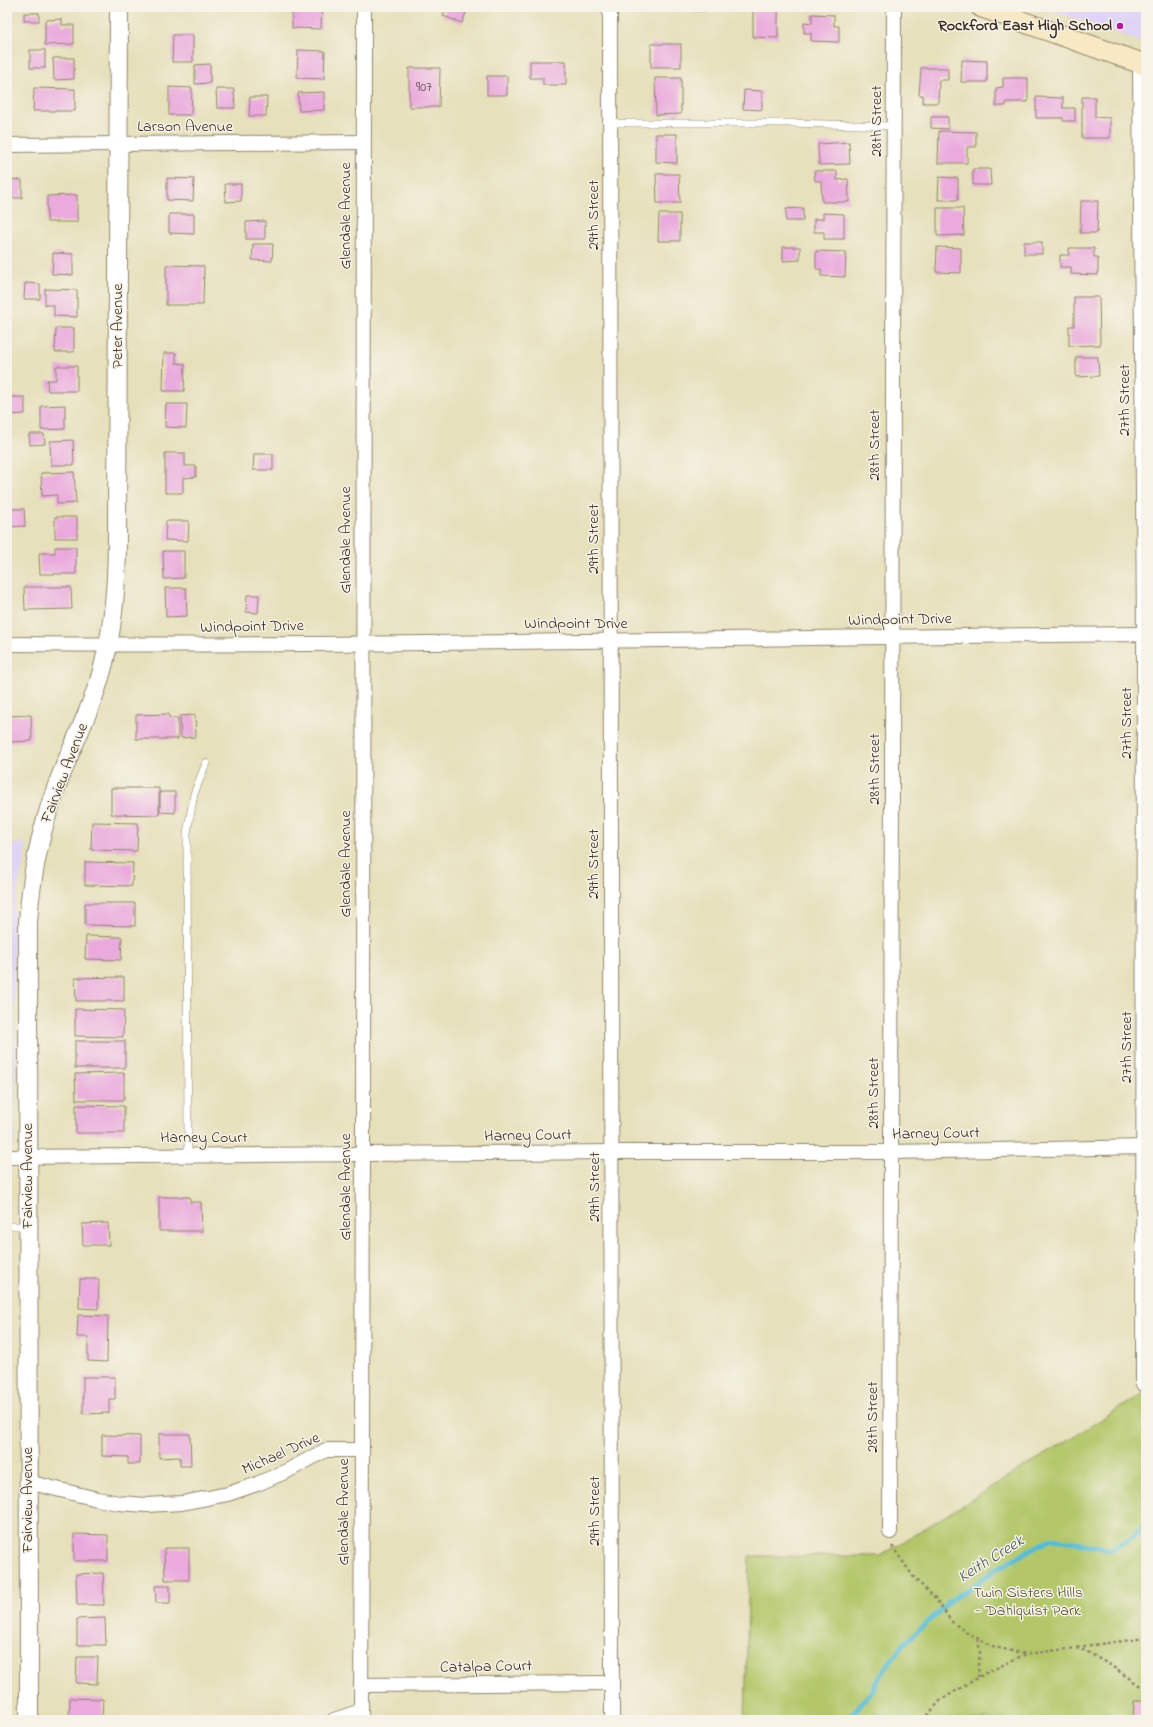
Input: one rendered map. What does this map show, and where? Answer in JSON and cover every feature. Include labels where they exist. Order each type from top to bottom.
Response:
[{"type":"main road","points":[[981,7],[1143,64]]},
{"type":"street","name":"Peter Avenue","points":[[108,645],[117,552],[119,7]]},
{"type":"street","name":"Glendale Avenue","points":[[361,1716],[364,7]]},
{"type":"street","name":"29th Street","points":[[610,7],[612,1720]]},
{"type":"street","name":"28th Street","points":[[890,1532],[894,7]]},
{"type":"street","name":"27th Street","points":[[1143,64],[1145,634],[1145,1147],[1143,1384]]},
{"type":"street","name":"Larson Avenue","points":[[7,145],[363,142]]},
{"type":"street","name":"Windpoint Drive","points":[[7,644],[108,645],[611,641],[1145,634]]},
{"type":"street","name":"Fairview Avenue","points":[[29,1720],[27,1157],[28,922],[32,880],[40,841],[54,792],[91,704],[103,668],[108,645]]},
{"type":"street","name":"Harney Court","points":[[7,1157],[188,1154],[891,1152],[1145,1147]]},
{"type":"street","name":"Michael Drive","points":[[28,1482],[119,1503],[146,1505],[182,1503],[228,1494],[257,1484],[326,1450],[361,1450]]},
{"type":"street","name":"Catalpa Court","points":[[361,1685],[612,1683]]},
{"type":"street","points":[[334,1720],[361,1716]]},
{"type":"lane","points":[[611,123],[790,123],[893,126]]},
{"type":"lane","points":[[188,1154],[187,832],[194,794],[206,763]]},
{"type":"lane","points":[[7,1226],[28,1226]]},
{"type":"path","points":[[890,1532],[890,1543],[915,1579],[936,1599],[951,1621],[967,1633],[995,1647],[1026,1654],[1146,1638]]},
{"type":"path","points":[[978,1638],[980,1652],[978,1678]]},
{"type":"path","points":[[1076,1648],[1086,1650],[1138,1685],[1146,1688]]},
{"type":"path","points":[[923,1720],[941,1700],[978,1678],[1026,1654]]},
{"type":"shaded area","name":"Rockford East High School","points":[[1043,7],[1146,7],[1146,44]]},
{"type":"shaded area","points":[[7,844],[27,844],[14,910],[15,1136],[13,1144],[7,1148]]},
{"type":"green space","name":"Twin Sisters Hills - Dahlquist Park","points":[[1146,1392],[1146,1720],[745,1720],[749,1556],[880,1556]]},
{"type":"building","points":[[292,7],[322,7],[321,29],[292,28]]},
{"type":"building","points":[[446,7],[460,7],[467,10],[462,23],[443,16]]},
{"type":"building","points":[[695,7],[705,7],[705,11],[695,11]]},
{"type":"building","points":[[753,7],[778,7],[778,38],[753,37]]},
{"type":"building","points":[[24,13],[39,13],[39,21],[24,21]]},
{"type":"building","points":[[812,14],[834,15],[834,26],[839,26],[839,42],[811,41],[811,33],[804,33],[804,22],[812,23]]},
{"type":"building","points":[[62,19],[62,25],[74,25],[74,44],[45,45],[45,20]]},
{"type":"building","points":[[173,35],[193,35],[193,62],[172,62]]},
{"type":"building","points":[[651,44],[681,44],[681,67],[651,67]]},
{"type":"building","points":[[30,50],[45,50],[45,68],[30,68]]},
{"type":"building","points":[[298,50],[325,51],[324,79],[297,78]]},
{"type":"building","points":[[53,58],[74,58],[74,79],[54,80]]},
{"type":"building","points":[[962,60],[987,61],[987,82],[961,82]]},
{"type":"building","points":[[530,61],[566,61],[566,85],[543,85],[543,78],[530,78]]},
{"type":"building","points":[[210,64],[210,83],[195,84],[195,65]]},
{"type":"building","points":[[409,68],[440,68],[439,107],[409,107]]},
{"type":"building","points":[[921,68],[948,68],[948,80],[939,80],[938,103],[923,103],[923,95],[919,95]]},
{"type":"building","points":[[487,76],[507,76],[507,95],[487,95]]},
{"type":"building","points":[[655,78],[681,78],[681,114],[656,115]]},
{"type":"building","points":[[1003,78],[1028,78],[1028,102],[1006,102],[1006,106],[996,106],[996,88],[1003,87]]},
{"type":"building","points":[[169,87],[192,88],[191,115],[169,115]]},
{"type":"building","points":[[34,88],[75,89],[75,111],[33,111]]},
{"type":"building","points":[[216,89],[234,89],[235,108],[217,108]]},
{"type":"building","points":[[744,90],[762,91],[762,110],[743,109]]},
{"type":"building","points":[[324,92],[324,110],[299,111],[298,93]]},
{"type":"building","points":[[250,97],[267,97],[266,116],[249,116]]},
{"type":"building","points":[[1036,97],[1063,98],[1063,108],[1075,108],[1075,121],[1063,121],[1063,118],[1036,118]]},
{"type":"building","points":[[1082,97],[1095,97],[1095,117],[1110,118],[1110,138],[1082,138]]},
{"type":"building","points":[[931,117],[948,117],[948,129],[931,128]]},
{"type":"building","points":[[939,131],[976,132],[976,147],[967,147],[967,163],[938,163]]},
{"type":"building","points":[[656,134],[677,134],[677,163],[656,162]]},
{"type":"building","points":[[849,142],[850,164],[819,165],[818,144]]},
{"type":"building","points":[[973,169],[990,169],[991,185],[973,185]]},
{"type":"building","points":[[814,171],[837,171],[837,180],[848,179],[849,202],[822,202],[821,181],[815,181]]},
{"type":"building","points":[[656,174],[679,174],[680,203],[657,203]]},
{"type":"building","points":[[939,177],[958,178],[958,200],[938,200]]},
{"type":"building","points":[[167,178],[194,179],[193,201],[167,200]]},
{"type":"building","points":[[7,179],[22,180],[22,198],[7,198]]},
{"type":"building","points":[[225,184],[241,184],[241,201],[226,202]]},
{"type":"building","points":[[77,195],[77,222],[47,222],[47,196]]},
{"type":"building","points":[[1081,201],[1098,201],[1097,233],[1080,233]]},
{"type":"building","points":[[803,208],[803,221],[786,221],[786,209]]},
{"type":"building","points":[[937,208],[963,208],[964,235],[937,236]]},
{"type":"building","points":[[823,213],[844,214],[844,239],[824,239],[824,232],[814,232],[814,219],[823,219]]},
{"type":"building","points":[[169,214],[194,214],[194,234],[169,233]]},
{"type":"building","points":[[659,214],[680,214],[680,241],[658,241]]},
{"type":"building","points":[[265,221],[265,239],[246,239],[246,222]]},
{"type":"building","points":[[1024,242],[1042,242],[1042,254],[1024,254]]},
{"type":"building","points":[[253,244],[273,244],[272,261],[252,260]]},
{"type":"building","points":[[783,247],[800,247],[800,260],[783,261]]},
{"type":"building","points":[[937,247],[961,248],[961,273],[936,272]]},
{"type":"building","points":[[1069,248],[1094,248],[1094,257],[1098,257],[1098,275],[1071,274],[1071,267],[1060,267],[1060,255],[1069,255]]},
{"type":"building","points":[[816,251],[846,252],[845,277],[821,276],[821,269],[816,269]]},
{"type":"building","points":[[53,253],[73,254],[73,275],[52,274]]},
{"type":"building","points":[[166,265],[204,266],[203,305],[166,305]]},
{"type":"building","points":[[25,283],[40,284],[40,299],[24,299]]},
{"type":"building","points":[[45,289],[77,290],[77,317],[54,316],[54,305],[45,305]]},
{"type":"building","points":[[1074,297],[1099,297],[1100,345],[1069,346],[1069,326],[1074,326]]},
{"type":"building","points":[[56,328],[74,328],[74,352],[55,352]]},
{"type":"building","points":[[164,353],[176,353],[176,363],[185,364],[184,391],[163,391]]},
{"type":"building","points":[[1076,357],[1098,357],[1099,376],[1076,377]]},
{"type":"building","points":[[56,366],[77,366],[77,391],[48,391],[47,380],[56,380]]},
{"type":"building","points":[[8,397],[25,397],[25,414],[8,415]]},
{"type":"building","points":[[166,404],[187,404],[186,428],[165,427]]},
{"type":"building","points":[[65,405],[65,429],[41,430],[41,406]]},
{"type":"building","points":[[29,434],[44,434],[45,444],[30,445]]},
{"type":"building","points":[[73,440],[74,465],[51,465],[50,441]]},
{"type":"building","points":[[165,453],[185,453],[185,466],[196,466],[196,477],[183,478],[183,493],[165,493]]},
{"type":"building","points":[[254,454],[273,454],[273,470],[253,470]]},
{"type":"building","points":[[74,472],[76,503],[57,504],[57,495],[42,496],[41,473]]},
{"type":"building","points":[[7,509],[24,509],[25,526],[7,527]]},
{"type":"building","points":[[55,517],[77,517],[77,538],[55,538]]},
{"type":"building","points":[[166,521],[189,521],[188,541],[165,540]]},
{"type":"building","points":[[55,547],[76,547],[76,574],[40,574],[39,553],[55,553]]},
{"type":"building","points":[[163,551],[184,551],[184,578],[164,579]]},
{"type":"building","points":[[24,587],[71,587],[72,609],[25,610]]},
{"type":"building","points":[[165,588],[186,588],[187,616],[166,617]]},
{"type":"building","points":[[247,595],[259,595],[258,613],[246,612]]},
{"type":"building","points":[[169,714],[169,718],[178,718],[178,739],[136,739],[136,715]]},
{"type":"building","points":[[31,715],[32,741],[7,742],[7,716]]},
{"type":"building","points":[[195,715],[196,737],[181,738],[180,716]]},
{"type":"building","points":[[111,788],[159,788],[159,815],[111,814]]},
{"type":"building","points":[[160,792],[175,792],[175,813],[160,812]]},
{"type":"building","points":[[92,822],[138,823],[137,851],[91,850]]},
{"type":"building","points":[[85,862],[133,863],[132,886],[85,885]]},
{"type":"building","points":[[85,903],[135,903],[135,926],[85,925]]},
{"type":"building","points":[[86,936],[122,937],[121,960],[85,959]]},
{"type":"building","points":[[124,977],[124,1001],[76,1001],[75,978]]},
{"type":"building","points":[[75,1009],[124,1010],[123,1037],[75,1036]]},
{"type":"building","points":[[75,1041],[125,1041],[125,1068],[75,1068]]},
{"type":"building","points":[[124,1073],[124,1100],[76,1100],[75,1074]]},
{"type":"building","points":[[76,1105],[124,1106],[124,1133],[76,1133]]},
{"type":"building","points":[[159,1197],[190,1197],[190,1202],[201,1202],[202,1231],[159,1231]]},
{"type":"building","points":[[108,1223],[109,1245],[83,1245],[82,1224]]},
{"type":"building","points":[[80,1279],[99,1279],[98,1309],[79,1308]]},
{"type":"building","points":[[78,1315],[108,1316],[107,1362],[88,1361],[88,1337],[77,1337]]},
{"type":"building","points":[[83,1377],[115,1377],[115,1399],[109,1399],[109,1413],[83,1414]]},
{"type":"building","points":[[159,1434],[190,1434],[191,1466],[180,1466],[180,1457],[159,1458]]},
{"type":"building","points":[[102,1435],[140,1436],[140,1464],[128,1464],[128,1457],[102,1456]]},
{"type":"building","points":[[74,1534],[108,1535],[108,1561],[74,1561]]},
{"type":"building","points":[[164,1548],[189,1548],[189,1580],[165,1580]]},
{"type":"building","points":[[103,1573],[104,1605],[77,1605],[76,1574]]},
{"type":"building","points":[[155,1586],[170,1586],[170,1603],[156,1603]]},
{"type":"building","points":[[105,1618],[106,1645],[77,1645],[77,1619]]},
{"type":"building","points":[[77,1657],[98,1657],[97,1684],[76,1683]]},
{"type":"building","points":[[70,1698],[103,1699],[102,1720],[69,1719]]},
{"type":"building","points":[[1134,1701],[1146,1701],[1146,1720],[1133,1720]]},
{"type":"waterway","name":"Keith Creek","points":[[847,1720],[872,1691],[882,1673],[904,1644],[955,1597],[971,1588],[996,1569],[1052,1539],[1076,1542],[1110,1550],[1132,1538],[1146,1522]]},
{"type":"place","name":"Rockford East High School","points":[[1120,26]]}]
